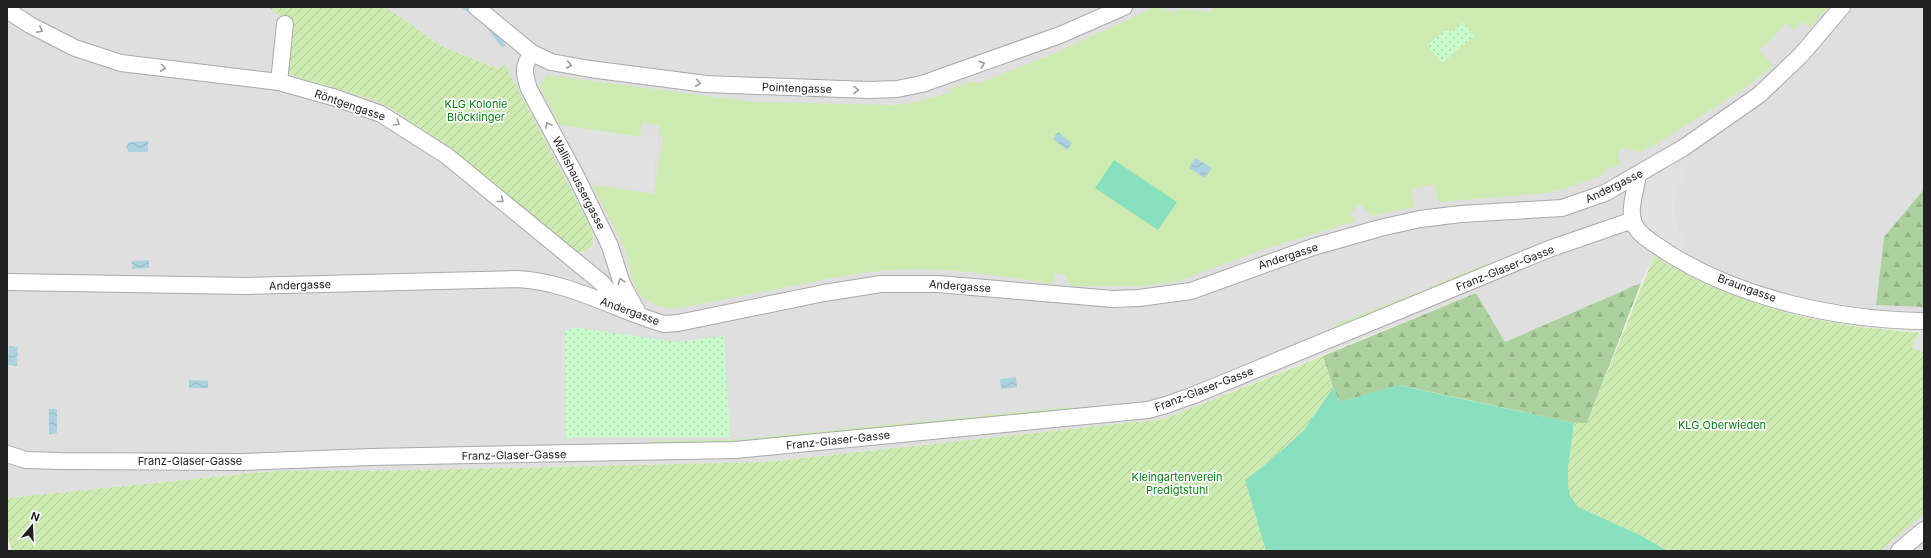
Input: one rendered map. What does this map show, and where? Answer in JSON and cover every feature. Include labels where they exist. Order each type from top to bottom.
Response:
[{"type":"street","name":"Pointengasse","points":[[476,7],[532,54],[551,62],[590,69],[706,84],[816,89],[896,89],[922,84],[988,62],[1060,35],[1124,7]]},
{"type":"street","name":"Andergasse","points":[[7,282],[246,286],[517,279],[555,284],[664,324],[678,323],[824,293],[881,284],[904,283],[967,286],[1053,295],[1113,299],[1178,294],[1191,291],[1313,247],[1380,228],[1420,219],[1461,214],[1562,208],[1605,193],[1683,148],[1759,95],[1787,70],[1842,7]]},
{"type":"street","name":"Röntgengasse","points":[[7,10],[74,48],[121,63],[279,82],[336,98],[381,114],[412,132],[447,156],[602,283],[619,304],[639,315]]},
{"type":"street","points":[[279,82],[285,24]]},
{"type":"street","name":"Wallishaussergasse","points":[[532,54],[524,64],[525,77],[529,89],[576,176],[610,246],[624,290],[639,315]]},
{"type":"street","points":[[1633,220],[1633,207],[1638,175]]},
{"type":"street","name":"Braungasse","points":[[1633,220],[1639,232],[1678,259],[1708,275],[1751,291],[1789,303],[1839,313],[1901,321],[1924,321]]},
{"type":"street","name":"Franz-Glaser-Gasse","points":[[7,454],[26,460],[242,462],[370,457],[736,450],[1148,410],[1194,394],[1549,249],[1633,220]]},
{"type":"street","points":[[1899,551],[1924,530]]},
{"type":"shaded area","points":[[7,7],[267,7],[293,23],[288,74],[368,98],[389,107],[447,146],[577,252],[582,253],[590,249],[594,243],[594,235],[505,65],[499,69],[439,45],[395,13],[383,7],[1924,7],[1924,189],[1884,237],[1876,305],[1924,307],[1924,332],[1830,323],[1786,313],[1722,292],[1686,276],[1654,256],[1641,283],[1505,342],[1476,293],[1164,419],[766,462],[371,471],[274,471],[7,498]]},
{"type":"shaded area","points":[[562,125],[640,137],[658,137],[652,190],[592,182]]},
{"type":"shaded area","points":[[1686,162],[1682,170],[1686,173],[1677,192],[1674,209],[1677,227],[1686,247],[1684,253],[1658,237],[1659,234],[1648,226],[1644,218],[1643,202],[1649,183],[1662,175],[1661,172],[1672,165],[1675,170]]},
{"type":"shaded area","points":[[1919,332],[1924,332],[1924,352],[1912,348]]},
{"type":"shaded area","points":[[1924,514],[1924,551],[1880,551],[1899,534]]},
{"type":"green space","name":"KLG Kolonie Blöcklinger","points":[[267,7],[383,7],[395,13],[439,45],[498,69],[505,65],[589,224],[593,237],[590,248],[586,251],[578,252],[564,244],[447,146],[389,107],[368,98],[288,74],[293,24]]},
{"type":"green space","points":[[1155,7],[1160,7],[1174,13],[1181,9],[1209,12],[1216,7],[1828,7],[1810,28],[1802,21],[1794,30],[1786,23],[1768,43],[1759,49],[1773,66],[1748,86],[1653,146],[1640,152],[1624,148],[1618,153],[1621,164],[1603,171],[1604,175],[1547,193],[1438,202],[1435,184],[1411,189],[1414,207],[1371,216],[1360,204],[1350,214],[1356,221],[1259,251],[1176,282],[1137,286],[1071,286],[1065,275],[1054,273],[1053,284],[966,272],[931,269],[904,269],[838,277],[680,308],[665,308],[658,306],[646,300],[636,289],[627,255],[622,243],[592,186],[595,185],[654,194],[663,136],[659,135],[659,125],[642,123],[640,137],[560,125],[540,86],[547,75],[752,102],[895,105],[917,102],[952,92],[951,89],[973,81],[976,84],[1046,57]]},
{"type":"green space","points":[[1463,22],[1474,36],[1442,63],[1427,45],[1447,29],[1450,33]]},
{"type":"green space","points":[[1114,160],[1177,202],[1158,230],[1095,188]]},
{"type":"green space","points":[[1924,189],[1924,307],[1876,305],[1884,237]]},
{"type":"green space","name":"KLG Oberwieden","points":[[1654,256],[1707,284],[1763,306],[1821,321],[1851,326],[1908,332],[1924,332],[1924,514],[1880,551],[1668,551],[1638,534],[1578,507],[1570,495],[1568,486],[1568,469],[1574,423],[1587,423]]},
{"type":"green space","points":[[1488,263],[1490,266],[1429,291],[1427,288]]},
{"type":"green space","points":[[1641,283],[1587,423],[1574,423],[1399,385],[1340,402],[1333,388],[1323,356],[1476,293],[1505,342]]},
{"type":"green space","points":[[1421,291],[1422,294],[1338,328],[1336,324]]},
{"type":"green space","points":[[573,327],[677,342],[724,336],[730,437],[578,437],[566,440],[565,330],[570,330]]},
{"type":"green space","name":"Kleingartenverein Predigtstuhl","points":[[1323,356],[1333,388],[1304,430],[1271,460],[1245,480],[1266,551],[12,551],[7,535],[7,498],[274,471],[371,471],[766,462],[1164,419]]},
{"type":"green space","points":[[1398,385],[1574,423],[1568,469],[1568,486],[1570,495],[1578,507],[1638,534],[1668,551],[1266,551],[1245,480],[1271,460],[1304,430],[1333,388],[1340,402]]},
{"type":"green space","points":[[1072,407],[1072,409],[938,423],[937,420]]},
{"type":"green space","points":[[936,420],[936,423],[730,443],[651,444],[651,441],[730,440]]},
{"type":"water","points":[[1058,132],[1072,143],[1067,150],[1053,139]]},
{"type":"water","points":[[148,141],[148,152],[129,152],[126,147],[129,142]]},
{"type":"water","points":[[1195,158],[1212,168],[1205,178],[1189,168]]},
{"type":"water","points":[[149,260],[149,268],[132,269],[132,261]]},
{"type":"water","points":[[9,346],[18,347],[17,366],[8,365]]},
{"type":"water","points":[[1016,377],[1017,387],[1001,389],[1000,379]]},
{"type":"water","points":[[189,380],[208,381],[208,388],[189,388]]},
{"type":"water","points":[[49,409],[57,409],[57,433],[49,434]]},
{"type":"waterway","points":[[464,7],[474,14]]},
{"type":"waterway","points":[[488,26],[503,45]]}]
